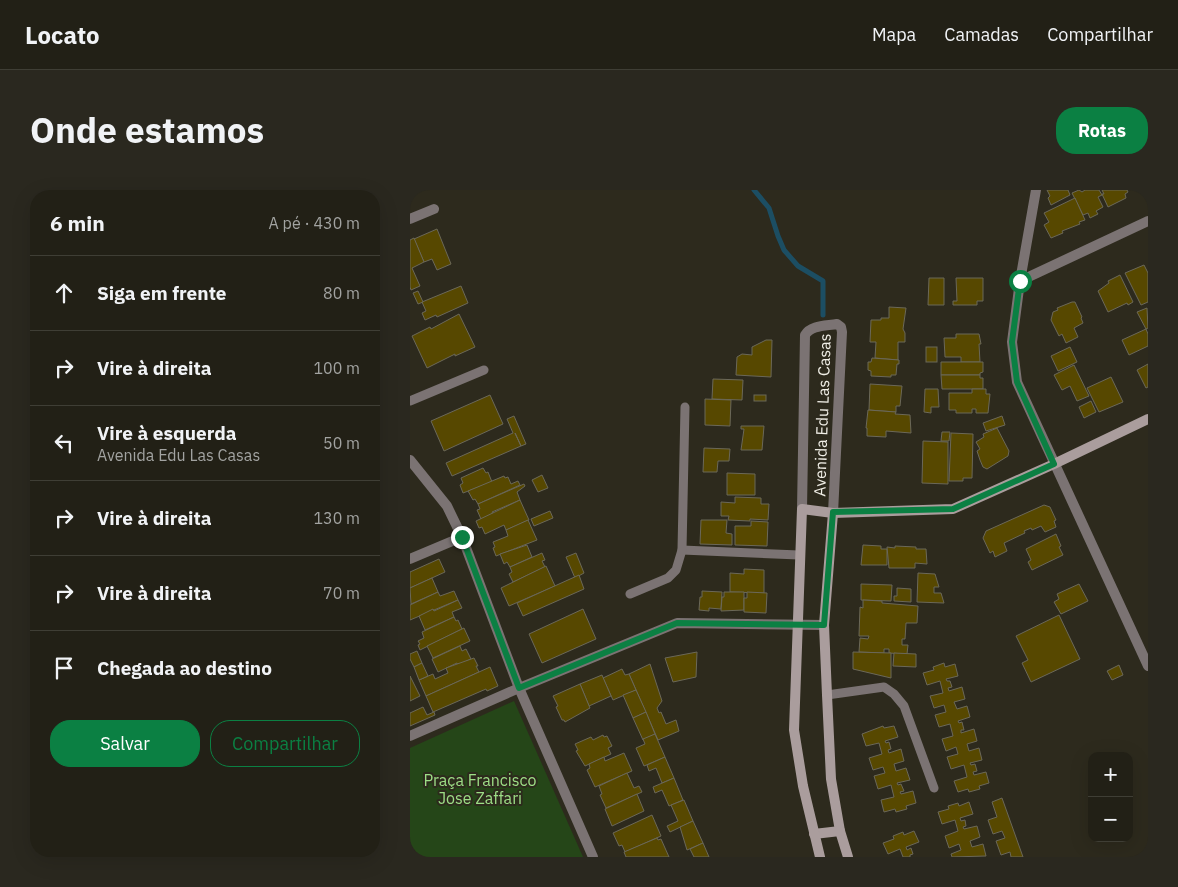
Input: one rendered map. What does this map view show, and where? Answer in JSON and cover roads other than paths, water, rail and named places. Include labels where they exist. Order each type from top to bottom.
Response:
[{"type":"street","points":[[1036,190],[1020,281],[1012,342],[1017,382],[1148,666]]},
{"type":"street","points":[[410,219],[434,209]]},
{"type":"street","points":[[1020,281],[1148,221]]},
{"type":"street","name":"Avenida Edu Las Casas","points":[[820,857],[803,786],[794,730],[806,335],[808,330],[813,328],[837,324],[841,327],[842,332],[833,512],[824,625],[831,779],[840,831],[848,857]]},
{"type":"street","points":[[802,509],[833,512],[953,509],[1148,419]]},
{"type":"street","points":[[410,460],[447,506],[462,537],[519,688],[593,857]]},
{"type":"street","points":[[410,559],[462,537]]},
{"type":"street","points":[[410,736],[519,688],[677,623],[824,625]]},
{"type":"street","points":[[814,834],[840,831]]},
{"type":"lane","points":[[410,401],[484,370]]},
{"type":"lane","points":[[630,594],[668,578],[676,570],[682,550],[685,407]]},
{"type":"lane","points":[[682,550],[799,555]]},
{"type":"lane","points":[[826,695],[884,687],[894,694],[904,706],[934,788]]},
{"type":"waterway","points":[[754,190],[769,208],[784,250],[798,266],[823,281],[823,315]]},
{"type":"park label","name":"Praça Francisco Jose Zaffari","points":[[480,789]]}]
